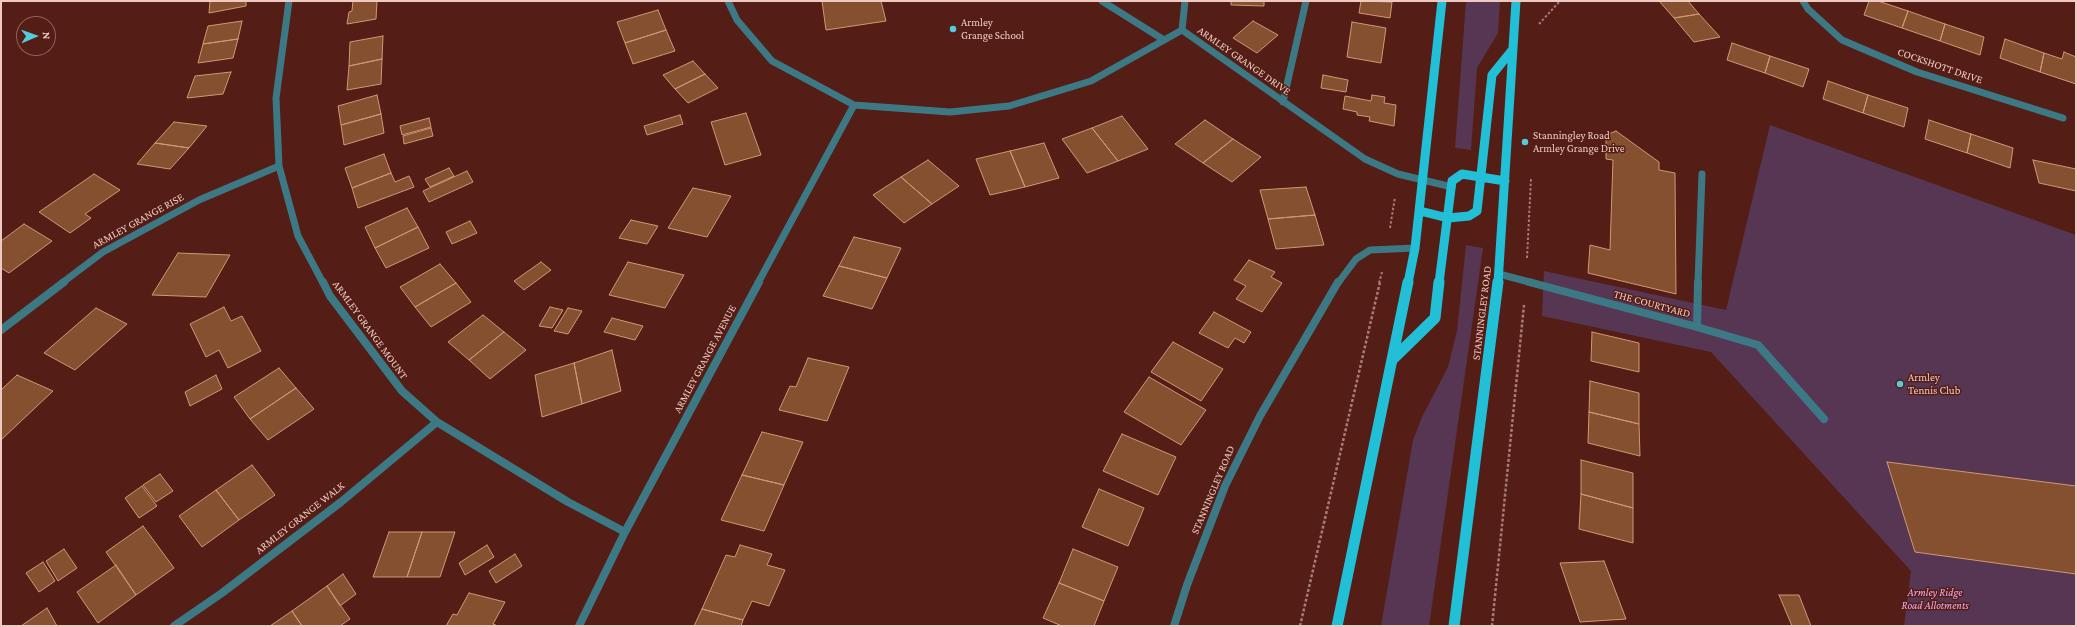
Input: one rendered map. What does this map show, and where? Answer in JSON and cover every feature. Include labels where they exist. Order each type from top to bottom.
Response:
[{"type":"main road","points":[[1337,626],[1415,248],[1424,181],[1442,1]]},
{"type":"main road","name":"STANNINGLEY ROAD","points":[[1454,626],[1499,274],[1516,1]]},
{"type":"main road","points":[[1420,211],[1448,218],[1470,216],[1476,211],[1492,75],[1513,49]]},
{"type":"main road","points":[[1393,359],[1435,318],[1452,181],[1462,174],[1505,182]]},
{"type":"street","name":"ARMLEY GRANGE MOUNT","points":[[289,1],[276,98],[279,166],[298,236],[330,296],[402,391],[437,422],[568,502],[625,532]]},
{"type":"street","name":"ARMLEY GRANGE DRIVE","points":[[728,1],[737,20],[772,61],[854,105],[950,112],[1009,106],[1091,81],[1182,30],[1365,159],[1398,174],[1452,187]]},
{"type":"street","points":[[1102,1],[1164,40]]},
{"type":"street","points":[[1182,30],[1185,1]]},
{"type":"street","points":[[1283,102],[1306,1]]},
{"type":"street","name":"COCKSHOTT DRIVE","points":[[1803,1],[1808,9],[1842,40],[1917,72],[2063,118]]},
{"type":"street","name":"ARMLEY GRANGE AVENUE","points":[[579,626],[625,532],[854,105]]},
{"type":"street","name":"ARMLEY GRANGE RISE","points":[[1,330],[103,252],[199,200],[279,166]]},
{"type":"street","name":"THE COURTYARD","points":[[1499,274],[1697,328],[1702,174]]},
{"type":"street","name":"STANNINGLEY ROAD","points":[[1174,626],[1187,585],[1225,486],[1260,416],[1339,281],[1356,259],[1370,250],[1415,248]]},
{"type":"street","points":[[1697,328],[1758,345],[1824,418]]},
{"type":"street","name":"ARMLEY GRANGE WALK","points":[[174,626],[222,593],[341,502],[437,422]]},
{"type":"path","points":[[1300,626],[1387,249],[1398,174]]},
{"type":"green space","points":[[1466,1],[1500,1],[1498,33],[1477,68],[1471,150],[1455,148]]},
{"type":"green space","name":"Armley Tennis Club","points":[[1770,125],[2076,235],[2076,626],[1904,626],[1911,571],[1711,352],[1542,316],[1544,271],[1726,310]]},
{"type":"green space","points":[[1466,245],[1483,248],[1429,626],[1381,626],[1413,440],[1422,417],[1448,367],[1457,331]]},
{"type":"building","points":[[210,1],[246,1],[246,6],[209,13]]},
{"type":"building","points":[[353,1],[377,1],[376,19],[347,24],[349,12],[352,11]]},
{"type":"building","points":[[822,1],[881,1],[886,21],[826,30]]},
{"type":"building","points":[[1231,1],[1264,1],[1264,6],[1231,5]]},
{"type":"building","points":[[1361,1],[1392,2],[1390,18],[1359,13]]},
{"type":"building","points":[[1659,1],[1688,1],[1699,14],[1674,18]]},
{"type":"building","points":[[1869,1],[1878,1],[1908,11],[1902,28],[1864,15]]},
{"type":"building","points":[[658,10],[666,30],[625,43],[617,22]]},
{"type":"building","points":[[1908,11],[1945,24],[1940,41],[1902,28]]},
{"type":"building","points":[[1699,14],[1720,37],[1694,42],[1674,18]]},
{"type":"building","points":[[242,21],[238,39],[203,44],[208,26]]},
{"type":"building","points":[[1253,21],[1278,35],[1257,53],[1233,38]]},
{"type":"building","points":[[1352,22],[1386,28],[1381,63],[1347,57]]},
{"type":"building","points":[[1945,24],[1984,37],[1980,55],[1940,41]]},
{"type":"building","points":[[666,30],[675,51],[633,64],[625,43]]},
{"type":"building","points":[[383,36],[382,59],[349,66],[350,42]]},
{"type":"building","points":[[238,39],[233,58],[198,63],[203,44]]},
{"type":"building","points":[[2005,39],[2044,53],[2040,72],[2000,58]]},
{"type":"building","points":[[1732,43],[1770,56],[1765,73],[1727,60]]},
{"type":"building","points":[[2064,52],[2076,57],[2076,84],[2040,72],[2044,53],[2062,59]]},
{"type":"building","points":[[1770,56],[1809,69],[1803,87],[1765,73]]},
{"type":"building","points":[[382,59],[381,84],[347,90],[349,66]]},
{"type":"building","points":[[693,61],[705,74],[675,89],[663,75]]},
{"type":"building","points":[[231,72],[223,94],[187,98],[195,76]]},
{"type":"building","points":[[705,74],[718,88],[688,103],[675,89]]},
{"type":"building","points":[[1323,75],[1348,80],[1346,92],[1321,88]]},
{"type":"building","points":[[1828,81],[1868,95],[1863,113],[1823,99]]},
{"type":"building","points":[[377,95],[381,114],[341,125],[338,106]]},
{"type":"building","points":[[1372,95],[1385,97],[1384,103],[1396,105],[1394,126],[1369,121],[1370,117],[1357,115],[1357,112],[1343,109],[1345,96],[1371,101]]},
{"type":"building","points":[[1868,95],[1908,108],[1904,127],[1863,113]]},
{"type":"building","points":[[746,113],[761,155],[725,165],[711,122]]},
{"type":"building","points":[[381,114],[384,133],[344,145],[341,125]]},
{"type":"building","points":[[680,115],[683,124],[647,135],[644,126]]},
{"type":"building","points":[[1122,116],[1148,149],[1118,161],[1092,128]]},
{"type":"building","points":[[429,118],[431,127],[402,135],[400,126]]},
{"type":"building","points":[[1205,120],[1233,139],[1203,163],[1175,144]]},
{"type":"building","points":[[1929,120],[1971,134],[1967,153],[1925,139]]},
{"type":"building","points":[[174,122],[207,126],[189,148],[155,143]]},
{"type":"building","points":[[431,128],[433,136],[404,144],[403,136]]},
{"type":"building","points":[[1092,128],[1118,161],[1087,173],[1062,139]]},
{"type":"building","points":[[1616,131],[1659,162],[1659,170],[1675,173],[1676,294],[1588,273],[1590,245],[1610,250],[1613,160],[1606,159],[1606,135]]},
{"type":"building","points":[[1971,134],[2013,148],[2010,168],[1967,153]]},
{"type":"building","points":[[1233,139],[1261,157],[1232,182],[1203,163]]},
{"type":"building","points":[[155,143],[189,148],[170,169],[137,164]]},
{"type":"building","points":[[1044,143],[1059,178],[1025,187],[1010,151]]},
{"type":"building","points":[[1010,151],[1025,187],[990,195],[976,159]]},
{"type":"building","points":[[384,154],[391,173],[352,188],[345,168]]},
{"type":"building","points":[[928,160],[959,186],[932,204],[901,177]]},
{"type":"building","points":[[2033,160],[2076,169],[2076,191],[2039,183]]},
{"type":"building","points":[[449,168],[454,176],[430,187],[425,179]]},
{"type":"building","points":[[467,171],[473,182],[429,202],[423,191]]},
{"type":"building","points":[[391,173],[395,182],[409,176],[414,187],[358,208],[352,188]]},
{"type":"building","points":[[94,174],[120,190],[85,214],[91,218],[70,233],[39,212]]},
{"type":"building","points":[[901,177],[932,204],[904,223],[873,195]]},
{"type":"building","points":[[1306,187],[1315,215],[1268,219],[1260,190]]},
{"type":"building","points":[[693,188],[731,196],[707,237],[668,228]]},
{"type":"building","points":[[407,208],[418,227],[375,248],[365,227]]},
{"type":"building","points":[[1315,215],[1324,245],[1276,249],[1268,219]]},
{"type":"building","points":[[631,220],[658,226],[647,244],[619,238]]},
{"type":"building","points":[[470,221],[477,233],[452,244],[446,232]]},
{"type":"building","points":[[24,224],[52,241],[9,273],[1,268],[1,241]]},
{"type":"building","points":[[418,227],[429,248],[386,268],[375,248]]},
{"type":"building","points":[[854,237],[901,248],[887,278],[839,266]]},
{"type":"building","points":[[178,253],[230,255],[206,297],[152,295]]},
{"type":"building","points":[[1249,260],[1275,272],[1271,277],[1282,283],[1262,312],[1236,299],[1246,286],[1234,280]]},
{"type":"building","points":[[541,262],[551,270],[524,290],[514,281]]},
{"type":"building","points":[[628,262],[684,275],[665,308],[609,295]]},
{"type":"building","points":[[440,264],[456,283],[415,307],[400,287]]},
{"type":"building","points":[[839,266],[887,278],[872,309],[823,296]]},
{"type":"building","points":[[456,283],[471,302],[431,327],[415,307]]},
{"type":"building","points":[[224,307],[231,321],[242,316],[261,351],[228,368],[219,350],[206,357],[190,324]]},
{"type":"building","points":[[550,307],[563,310],[552,328],[539,326]]},
{"type":"building","points":[[96,308],[127,324],[75,370],[44,353]]},
{"type":"building","points":[[568,308],[582,311],[568,334],[554,331]]},
{"type":"building","points":[[1214,312],[1251,332],[1244,343],[1235,338],[1228,348],[1199,333]]},
{"type":"building","points":[[483,315],[504,332],[469,360],[448,342]]},
{"type":"building","points":[[612,318],[643,326],[635,340],[604,332]]},
{"type":"building","points":[[504,332],[526,350],[490,379],[469,360]]},
{"type":"building","points":[[1592,332],[1639,343],[1639,372],[1591,361]]},
{"type":"building","points":[[1173,342],[1223,369],[1201,401],[1151,372]]},
{"type":"building","points":[[612,350],[621,391],[582,404],[574,363]]},
{"type":"building","points":[[808,358],[849,367],[827,421],[779,410],[790,386],[796,387]]},
{"type":"building","points":[[574,363],[582,404],[542,417],[535,375]]},
{"type":"building","points":[[279,368],[296,388],[250,419],[234,397]]},
{"type":"building","points":[[17,375],[53,391],[1,440],[1,390]]},
{"type":"building","points":[[216,375],[222,389],[190,406],[185,392]]},
{"type":"building","points":[[1149,377],[1206,410],[1181,445],[1124,412]]},
{"type":"building","points":[[1590,381],[1639,393],[1639,424],[1589,412]]},
{"type":"building","points":[[296,388],[314,409],[268,440],[250,419]]},
{"type":"building","points":[[1589,412],[1639,424],[1640,456],[1588,443]]},
{"type":"building","points":[[762,432],[803,442],[784,485],[742,475]]},
{"type":"building","points":[[1122,434],[1176,457],[1158,495],[1103,471]]},
{"type":"building","points":[[1581,460],[1633,473],[1633,508],[1581,494]]},
{"type":"building","points":[[1887,462],[2076,486],[2076,574],[1915,552]]},
{"type":"building","points":[[252,465],[275,495],[239,520],[216,490]]},
{"type":"building","points":[[160,474],[173,491],[156,502],[143,485]]},
{"type":"building","points":[[742,475],[784,485],[764,531],[721,520]]},
{"type":"building","points":[[142,486],[157,506],[139,518],[125,498]]},
{"type":"building","points":[[1099,489],[1144,508],[1128,546],[1082,527]]},
{"type":"building","points":[[216,490],[239,520],[202,547],[179,516]]},
{"type":"building","points":[[1581,494],[1633,508],[1633,543],[1579,529]]},
{"type":"building","points":[[143,526],[174,568],[136,595],[106,552]]},
{"type":"building","points":[[389,532],[422,532],[407,577],[373,577]]},
{"type":"building","points":[[422,532],[455,532],[440,577],[407,577]]},
{"type":"building","points":[[487,545],[494,557],[465,575],[459,563]]},
{"type":"building","points":[[740,545],[772,554],[767,565],[785,570],[769,606],[752,601],[743,620],[702,609],[726,555],[735,557]]},
{"type":"building","points":[[64,549],[77,568],[58,581],[46,561]]},
{"type":"building","points":[[1073,549],[1118,567],[1104,601],[1059,583]]},
{"type":"building","points":[[515,554],[522,566],[496,583],[489,571]]},
{"type":"building","points":[[1604,561],[1626,619],[1580,622],[1560,563]]},
{"type":"building","points":[[43,562],[55,581],[39,592],[26,573]]},
{"type":"building","points":[[116,565],[136,595],[98,623],[77,592]]},
{"type":"building","points":[[343,574],[356,594],[340,606],[327,586]]},
{"type":"building","points":[[1059,583],[1104,601],[1094,626],[1062,626],[1043,618]]},
{"type":"building","points":[[327,586],[350,619],[340,626],[302,626],[292,611]]},
{"type":"building","points":[[469,593],[505,602],[493,624],[498,626],[446,626],[453,614],[457,615]]},
{"type":"building","points":[[1779,595],[1799,595],[1811,626],[1792,626]]},
{"type":"building","points":[[47,608],[57,626],[21,626]]},
{"type":"building","points":[[702,609],[743,620],[741,626],[694,626]]},
{"type":"building","points":[[292,611],[302,626],[270,626]]},
{"type":"place","name":"Armley Grange School","points":[[953,29]]},
{"type":"place","name":"Stanningley Road Armley Grange Drive","points":[[1525,142]]},
{"type":"place","name":"Armley Tennis Club","points":[[1900,384]]},
{"type":"park label","name":"Armley Ridge Road Allotments","points":[[1935,599]]}]
